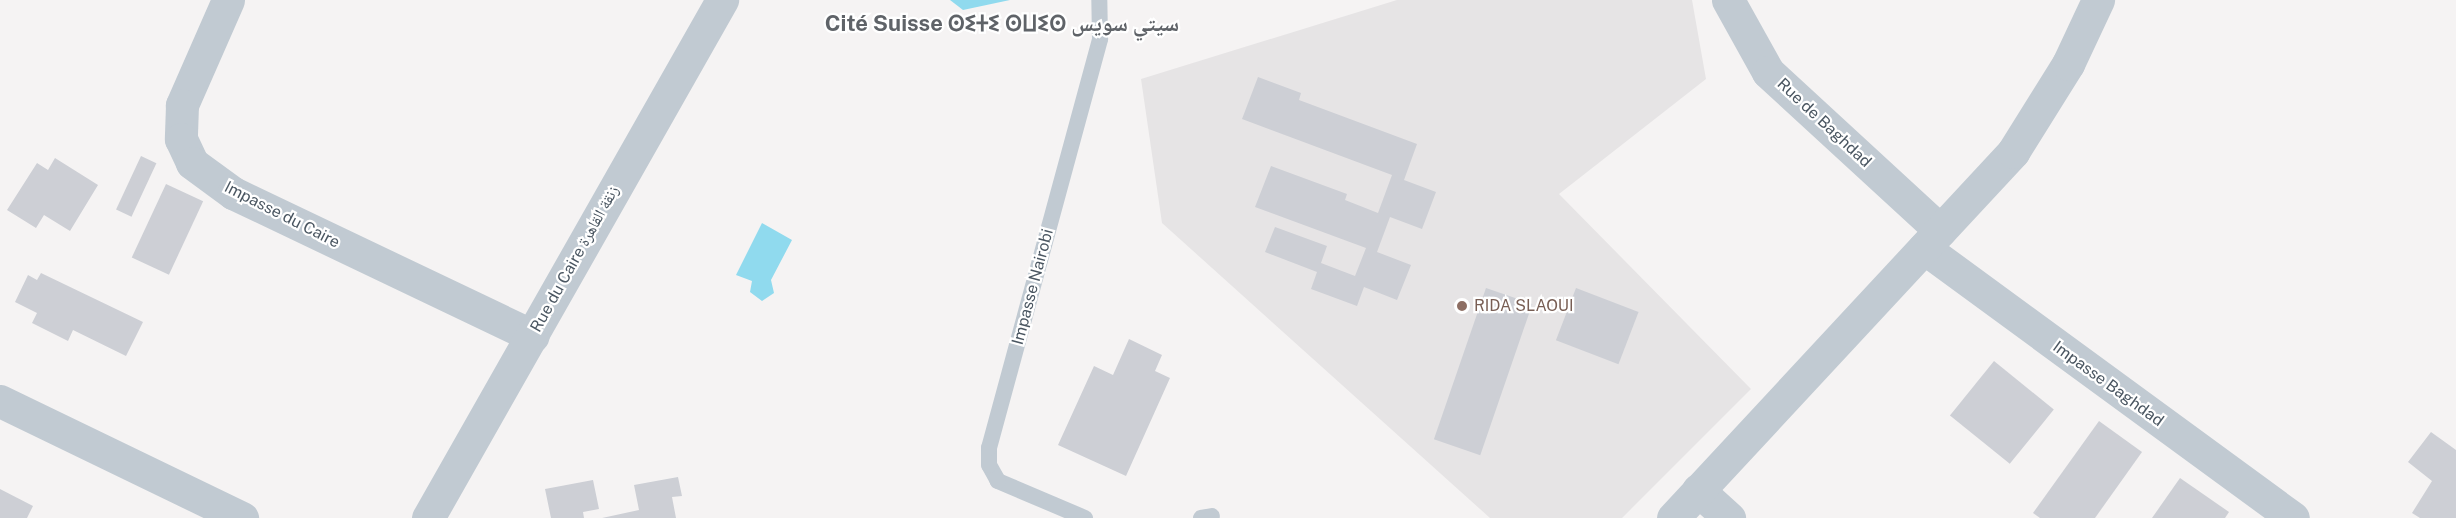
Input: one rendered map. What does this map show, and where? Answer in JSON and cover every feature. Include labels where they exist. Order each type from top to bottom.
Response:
[{"type":"street","name":"Impasse du Caire","points":[[228,0],[182,105],[181,139],[192,163],[233,193],[532,336]]},
{"type":"street","name":"Rue du Caire زنقة القاهرة","points":[[428,518],[722,0]]},
{"type":"street","name":"Rue de Baghdad","points":[[1728,0],[1768,72],[1932,239]]},
{"type":"street","points":[[1673,518],[2013,152],[2068,64],[2098,0]]},
{"type":"street","name":"Impasse Baghdad","points":[[1932,239],[2293,518]]},
{"type":"street","points":[[0,401],[242,518]]},
{"type":"street","points":[[1698,490],[1729,518]]},
{"type":"lane","name":"Impasse Nairobi","points":[[1084,518],[998,481],[989,465],[989,448],[1101,39],[1099,0]]},
{"type":"shaded area","name":"RIDA SLAOUI","points":[[1397,0],[1692,0],[1706,79],[1559,194],[1751,389],[1622,518],[1490,518],[1162,223],[1141,79]]},
{"type":"water","points":[[950,0],[1010,0],[963,10]]},
{"type":"water","points":[[762,223],[792,240],[771,280],[774,293],[762,301],[750,292],[752,281],[736,275]]},
{"type":"building","points":[[1258,77],[1301,93],[1299,100],[1417,144],[1404,180],[1436,192],[1422,229],[1390,217],[1377,252],[1411,265],[1397,300],[1364,287],[1357,306],[1311,289],[1317,272],[1265,252],[1275,227],[1327,246],[1321,263],[1355,276],[1366,248],[1255,207],[1271,166],[1347,194],[1345,200],[1378,213],[1392,175],[1242,119]]},
{"type":"building","points":[[141,156],[156,163],[131,217],[116,209]]},
{"type":"building","points":[[55,158],[98,185],[70,231],[44,215],[36,228],[7,210],[37,163],[48,170]]},
{"type":"building","points":[[166,184],[203,201],[169,275],[132,257]]},
{"type":"building","points":[[41,273],[143,322],[126,356],[73,330],[68,341],[32,323],[37,313],[15,302],[28,275],[37,280]]},
{"type":"building","points":[[1486,288],[1532,304],[1480,455],[1434,439]]},
{"type":"building","points":[[1576,288],[1639,312],[1618,364],[1556,340]]},
{"type":"building","points":[[1129,339],[1162,355],[1155,371],[1170,378],[1126,476],[1058,445],[1094,366],[1113,375]]},
{"type":"building","points":[[1994,361],[2054,409],[2010,464],[1950,415]]},
{"type":"building","points":[[2099,421],[2142,452],[2095,518],[2040,518],[2033,513]]},
{"type":"building","points":[[2431,432],[2456,450],[2456,518],[2420,518],[2412,513],[2432,481],[2408,462]]},
{"type":"building","points":[[678,477],[682,496],[672,497],[676,518],[602,518],[639,510],[634,485]]},
{"type":"building","points":[[2180,478],[2229,512],[2225,518],[2152,518]]},
{"type":"building","points":[[593,480],[599,509],[583,512],[584,518],[551,518],[545,489]]},
{"type":"building","points":[[0,489],[33,506],[27,518],[0,518]]},
{"type":"place","name":"RIDA SLAOUI","points":[[1462,306]]},
{"type":"district","name":"Cité Suisse ⵙⵉⵜⵉ ⵙⵡⵉⵙ سيتي سويس","points":[[1002,24]]}]
